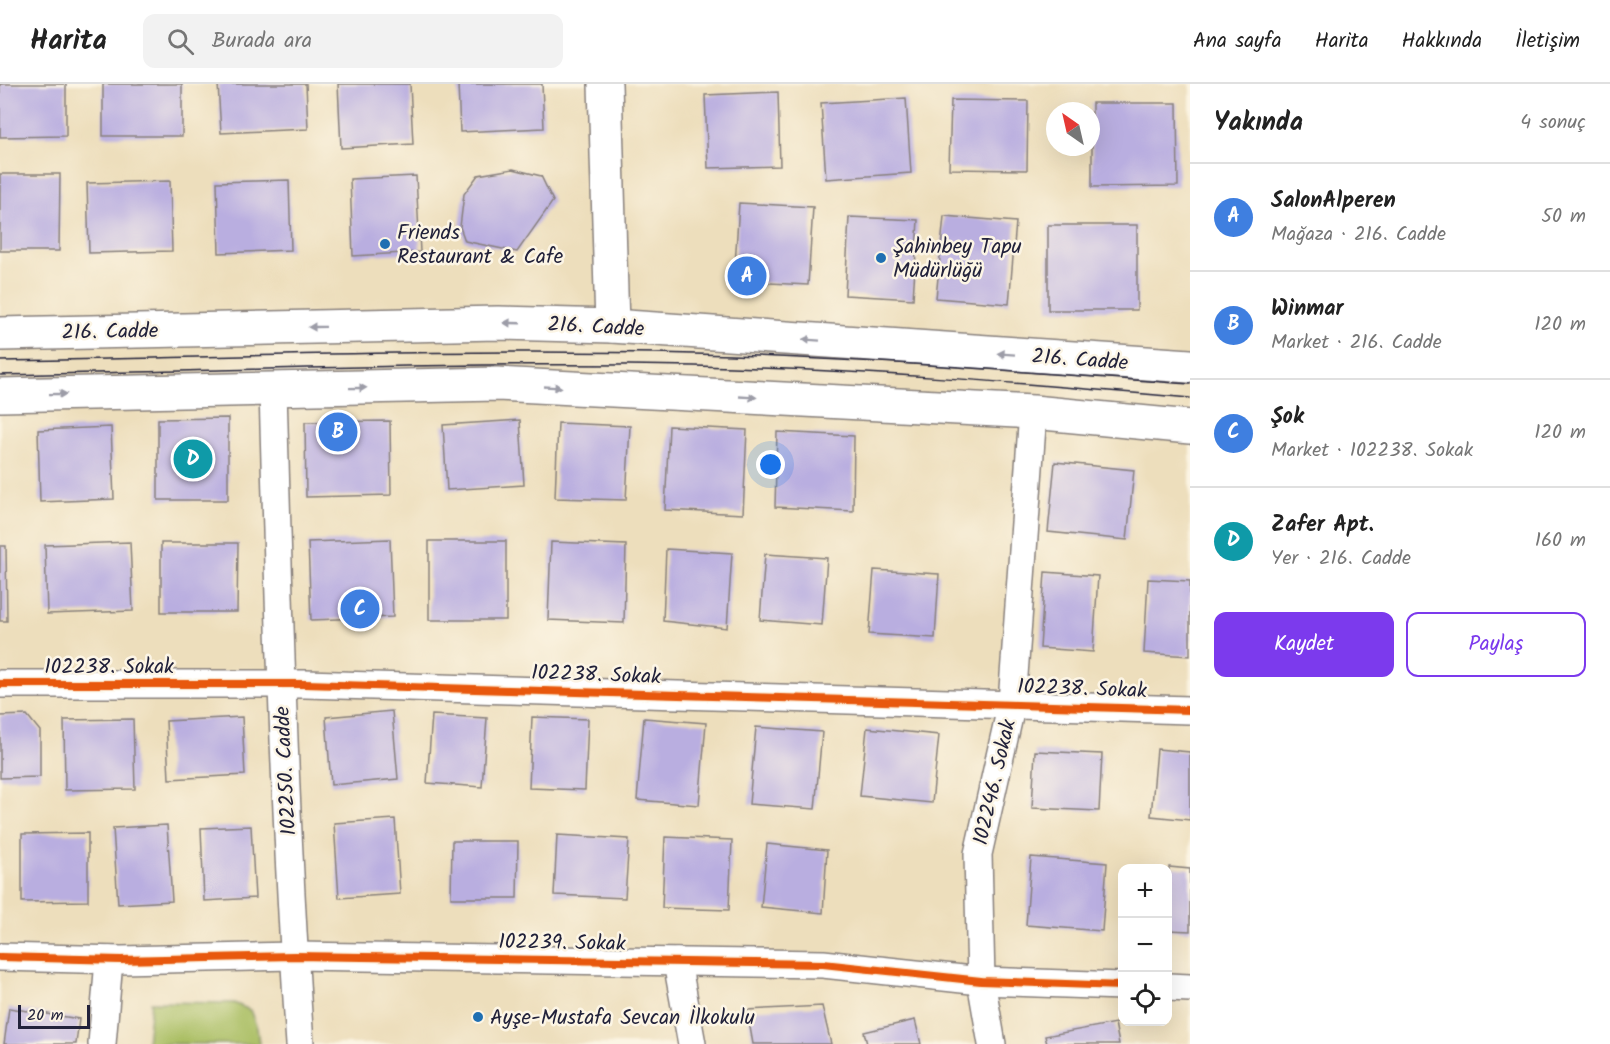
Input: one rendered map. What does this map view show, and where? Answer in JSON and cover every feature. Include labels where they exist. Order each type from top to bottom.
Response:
[{"type":"main road","points":[[605,84],[612,326]]},
{"type":"main road","name":"216. Cadde","points":[[0,334],[498,323],[612,326],[1190,366]]},
{"type":"main road","points":[[0,395],[497,384],[1033,412],[1190,427]]},
{"type":"street","name":"102250. Cadde","points":[[273,390],[282,683],[300,1044]]},
{"type":"street","name":"102246. Sokak","points":[[992,1044],[981,981],[978,854],[1012,703],[1033,412]]},
{"type":"street","name":"102238. Sokak","points":[[0,684],[282,683],[1190,710]]},
{"type":"street","name":"102239. Sokak","points":[[0,957],[109,960],[294,956],[823,964],[981,981],[1118,986]]},
{"type":"street","points":[[102,1044],[109,960]]},
{"type":"street","points":[[677,962],[692,1044]]},
{"type":"street","points":[[1172,987],[1190,988]]},
{"type":"green space","points":[[151,1002],[234,1003],[250,1010],[257,1028],[259,1044],[147,1044]]},
{"type":"building","points":[[0,84],[66,84],[66,136],[0,137]]},
{"type":"building","points":[[103,84],[182,84],[182,136],[103,136]]},
{"type":"building","points":[[218,84],[306,84],[308,129],[221,133]]},
{"type":"building","points":[[338,84],[410,84],[413,144],[341,148]]},
{"type":"building","points":[[458,84],[542,84],[544,128],[460,132]]},
{"type":"building","points":[[778,92],[780,166],[708,168],[705,95]]},
{"type":"building","points":[[906,98],[911,173],[826,179],[821,103]]},
{"type":"building","points":[[951,100],[1028,101],[1027,170],[949,169]]},
{"type":"building","points":[[1100,103],[1177,103],[1178,186],[1092,187],[1092,156],[1100,156]]},
{"type":"building","points":[[513,169],[541,176],[553,201],[517,252],[465,241],[460,227],[464,194],[478,175]]},
{"type":"building","points":[[0,174],[60,174],[59,251],[0,251]]},
{"type":"building","points":[[416,176],[420,252],[353,256],[350,179]]},
{"type":"building","points":[[289,180],[291,250],[219,253],[217,182]]},
{"type":"building","points":[[170,181],[172,251],[89,253],[87,183]]},
{"type":"building","points":[[739,203],[813,207],[808,285],[734,281]]},
{"type":"building","points":[[944,216],[1016,222],[1009,304],[936,298]]},
{"type":"building","name":"Şahinbey Tapu Müdürlüğü","points":[[849,217],[918,220],[913,299],[845,295]]},
{"type":"building","points":[[1048,225],[1137,225],[1137,310],[1048,310]]},
{"type":"building","points":[[228,418],[228,500],[158,500],[158,419]]},
{"type":"building","points":[[520,420],[524,485],[447,490],[443,425]]},
{"type":"building","points":[[390,421],[391,495],[306,497],[305,422]]},
{"type":"building","points":[[558,423],[630,426],[626,500],[555,498]]},
{"type":"building","points":[[669,426],[747,430],[743,514],[665,510]]},
{"type":"building","points":[[111,427],[114,499],[40,502],[38,430]]},
{"type":"building","points":[[777,432],[854,436],[853,511],[775,507]]},
{"type":"building","points":[[1055,462],[1134,470],[1127,540],[1048,532]]},
{"type":"building","points":[[390,539],[393,617],[311,620],[308,542]]},
{"type":"building","points":[[429,541],[506,541],[506,620],[429,620]]},
{"type":"building","points":[[130,542],[133,611],[47,614],[45,545]]},
{"type":"building","points":[[551,542],[626,545],[624,623],[548,620]]},
{"type":"building","points":[[161,543],[238,543],[237,612],[161,612]]},
{"type":"building","points":[[0,546],[6,546],[7,621],[0,621]]},
{"type":"building","points":[[666,549],[732,553],[727,628],[663,621]]},
{"type":"building","points":[[765,554],[827,558],[822,625],[760,620]]},
{"type":"building","points":[[874,570],[939,574],[935,638],[869,634]]},
{"type":"building","points":[[1045,572],[1098,576],[1093,652],[1040,648]]},
{"type":"building","points":[[1148,579],[1190,581],[1190,656],[1144,653]]},
{"type":"building","points":[[392,711],[398,779],[331,785],[326,717]]},
{"type":"building","points":[[27,715],[40,731],[40,777],[0,778],[0,716]]},
{"type":"building","points":[[432,715],[487,718],[482,787],[427,783]]},
{"type":"building","points":[[242,717],[245,775],[169,779],[166,721]]},
{"type":"building","points":[[532,717],[588,719],[585,790],[529,788]]},
{"type":"building","points":[[644,718],[706,723],[699,805],[637,800]]},
{"type":"building","points":[[133,719],[135,789],[65,790],[64,720]]},
{"type":"building","points":[[756,727],[822,732],[815,809],[749,804]]},
{"type":"building","points":[[867,728],[939,735],[932,803],[860,796]]},
{"type":"building","points":[[1157,749],[1190,752],[1190,820],[1151,816]]},
{"type":"building","points":[[1035,751],[1102,754],[1099,811],[1032,808]]},
{"type":"building","points":[[395,819],[400,894],[339,898],[334,823]]},
{"type":"building","points":[[167,825],[172,901],[118,904],[113,828]]},
{"type":"building","points":[[251,826],[255,898],[204,901],[201,828]]},
{"type":"building","points":[[88,833],[88,901],[22,902],[22,834]]},
{"type":"building","points":[[557,835],[629,839],[625,898],[554,895]]},
{"type":"building","points":[[665,837],[732,840],[729,910],[662,908]]},
{"type":"building","points":[[452,841],[518,841],[517,898],[451,898]]},
{"type":"building","points":[[767,844],[827,850],[823,913],[761,907]]},
{"type":"building","points":[[1031,857],[1107,863],[1102,931],[1026,925]]},
{"type":"building","points":[[1172,867],[1190,869],[1190,931],[1172,930]]},
{"type":"building","points":[[822,1006],[831,1044],[753,1044],[747,1010]]},
{"type":"building","points":[[9,1008],[79,1019],[76,1044],[4,1044]]},
{"type":"building","points":[[915,1020],[921,1044],[867,1044],[864,1032]]},
{"type":"building","points":[[1115,1023],[1119,1044],[1047,1044],[1045,1036]]},
{"type":"tram line","points":[[0,361],[260,355],[607,352],[880,362],[1190,384]]},
{"type":"tram line","points":[[0,375],[434,366],[694,366],[942,378],[1190,398]]},
{"type":"cycle path","points":[[0,684],[305,684],[1190,710]]},
{"type":"cycle path","points":[[0,957],[121,960],[294,956],[823,964],[981,981],[1118,986]]},
{"type":"place","name":"Friends Restaurant & Cafe","points":[[385,244]]},
{"type":"place","name":"Şahinbey Tapu Müdürlüğü","points":[[881,258]]},
{"type":"place","name":"SalonAlperen","points":[[747,276]]},
{"type":"place","name":"Winmar","points":[[338,432]]},
{"type":"place","name":"Zafer Apt.","points":[[193,459]]},
{"type":"place","name":"Şok","points":[[360,609]]},
{"type":"place","name":"Ayşe-Mustafa Sevcan İlkokulu","points":[[478,1017]]}]
